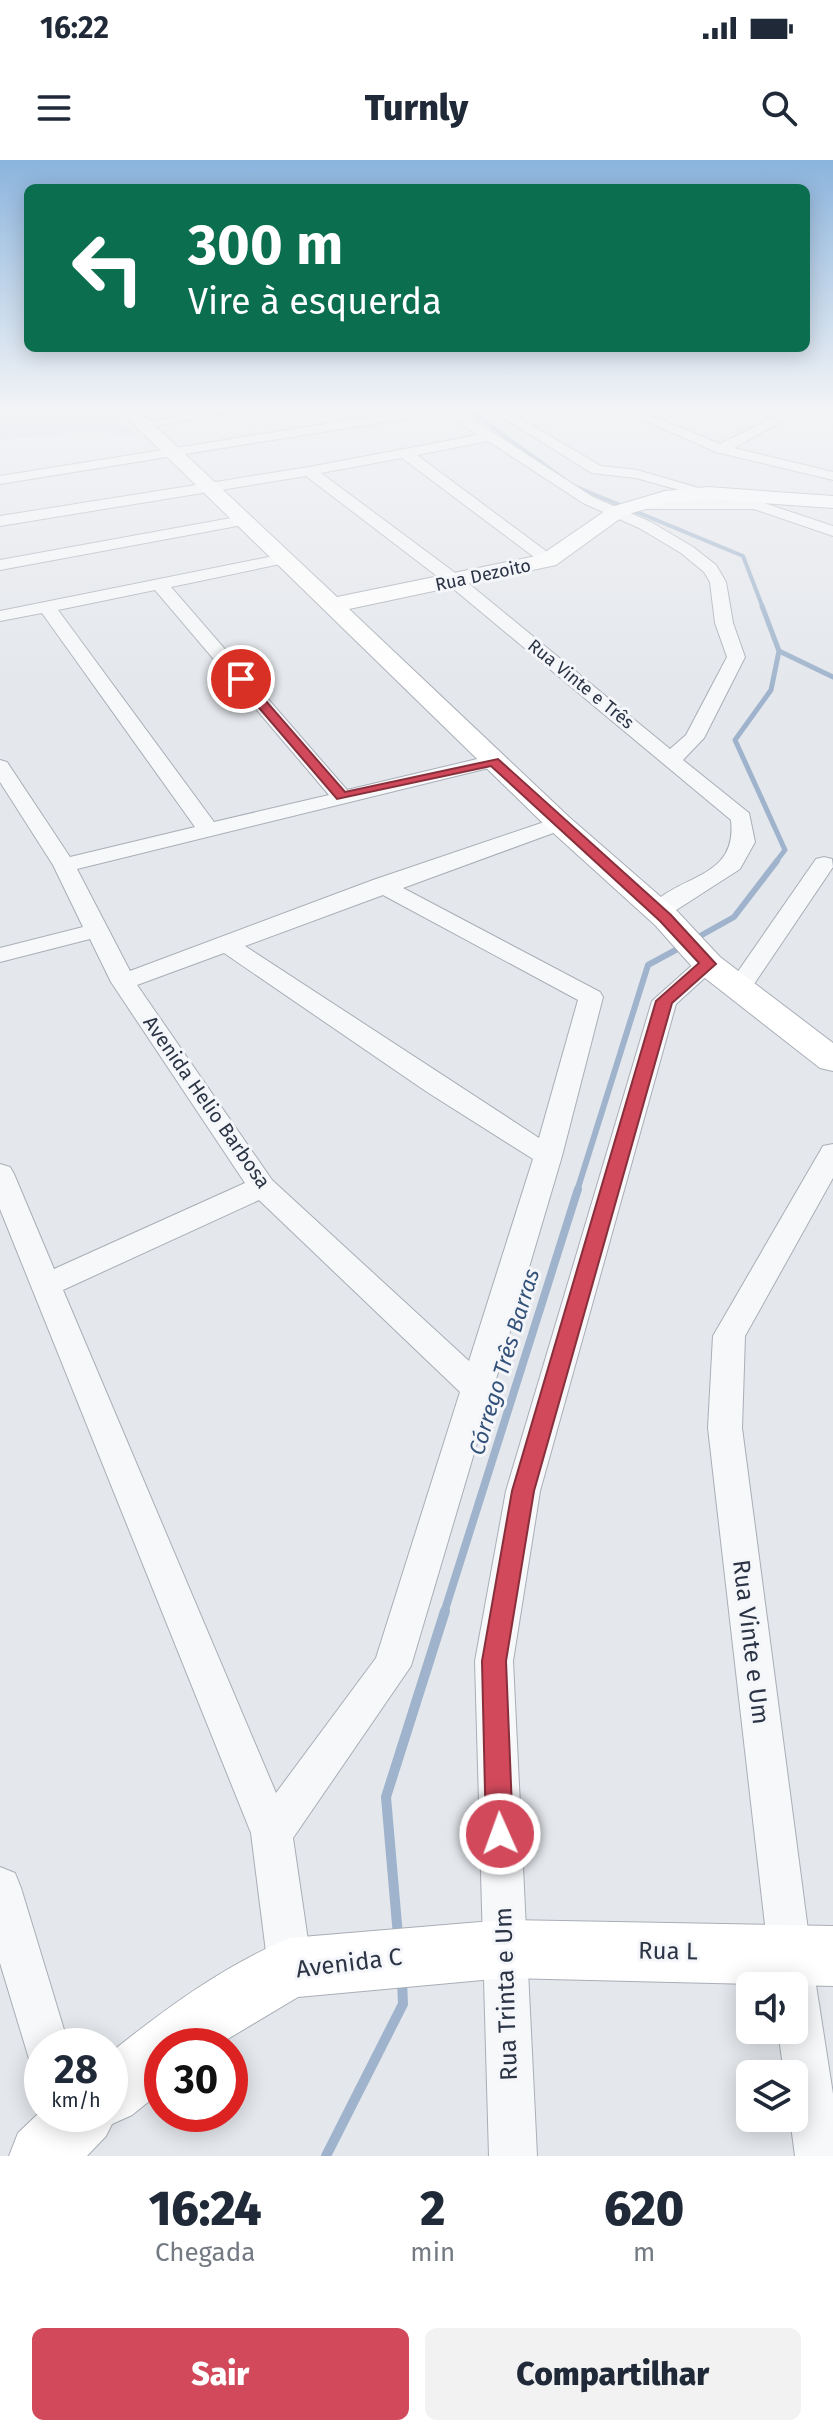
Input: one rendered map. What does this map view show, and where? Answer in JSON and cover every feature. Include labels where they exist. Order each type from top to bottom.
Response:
[{"type":"main road","points":[[224,503],[702,956],[833,1060]]},
{"type":"main road","name":"Rua Dezoito","points":[[333,605],[456,582],[548,560],[616,512],[647,503]]},
{"type":"main road","name":"Rua L","points":[[504,1949],[811,1955]]},
{"type":"main road","name":"Avenida C","points":[[190,2028],[290,1968],[504,1949]]},
{"type":"main road","points":[[128,2078],[144,2065]]},
{"type":"street","points":[[0,521],[109,503]]},
{"type":"street","name":"Rua Vinte e Três","points":[[352,503],[456,582],[741,818],[744,842],[732,864],[662,915]]},
{"type":"street","points":[[472,503],[548,560]]},
{"type":"street","points":[[601,503],[687,550],[710,569],[718,582],[724,623],[736,657],[694,738],[672,759]]},
{"type":"street","points":[[642,504],[730,503]]},
{"type":"street","points":[[745,503],[833,531]]},
{"type":"street","points":[[0,565],[242,521]]},
{"type":"street","points":[[0,616],[284,559]]},
{"type":"street","points":[[160,585],[342,797]]},
{"type":"street","points":[[47,607],[208,829]]},
{"type":"street","points":[[64,865],[494,761]]},
{"type":"street","name":"Avenida Helio Barbosa","points":[[0,766],[64,865],[123,982],[262,1187],[477,1388]]},
{"type":"street","points":[[123,982],[229,946],[381,885],[559,823]]},
{"type":"street","points":[[739,988],[824,864]]},
{"type":"street","points":[[272,1833],[392,1666],[548,1156],[591,997],[381,885]]},
{"type":"street","points":[[0,955],[99,930]]},
{"type":"street","points":[[229,946],[436,1086],[548,1156]]},
{"type":"street","name":"Rua Trinta e Um","points":[[513,2156],[494,1661],[523,1491],[664,1001],[702,956]]},
{"type":"street","name":"Rua Vinte e Um","points":[[819,2156],[811,1955],[725,1428],[725,1376],[729,1336],[833,1153]]},
{"type":"street","points":[[0,1174],[110,1434],[272,1833],[290,1968]]},
{"type":"street","points":[[45,1286],[262,1187]]},
{"type":"street","points":[[0,1888],[41,2028]]},
{"type":"waterway","points":[[615,503],[743,556],[763,608]]},
{"type":"waterway","points":[[762,606],[779,651]]},
{"type":"waterway","name":"Córrego Três Barras","points":[[775,863],[785,850],[735,740],[771,690],[779,651]]},
{"type":"waterway","points":[[779,651],[833,677]]},
{"type":"waterway","name":"Córrego Três Barras","points":[[693,940],[734,917],[777,861]]},
{"type":"waterway","name":"Córrego Três Barras","points":[[577,1191],[648,965],[683,946]]},
{"type":"waterway","name":"Córrego Três Barras","points":[[444,1613],[578,1189]]},
{"type":"waterway","name":"Córrego Três Barras","points":[[398,1936],[386,1797],[445,1611]]},
{"type":"waterway","name":"Córrego Três Barras","points":[[326,2156],[403,2004],[402,1981]]},
{"type":"route","points":[[241,679],[342,797],[494,761],[666,918],[708,964],[664,1001],[523,1491],[494,1661],[500,1834]]}]
